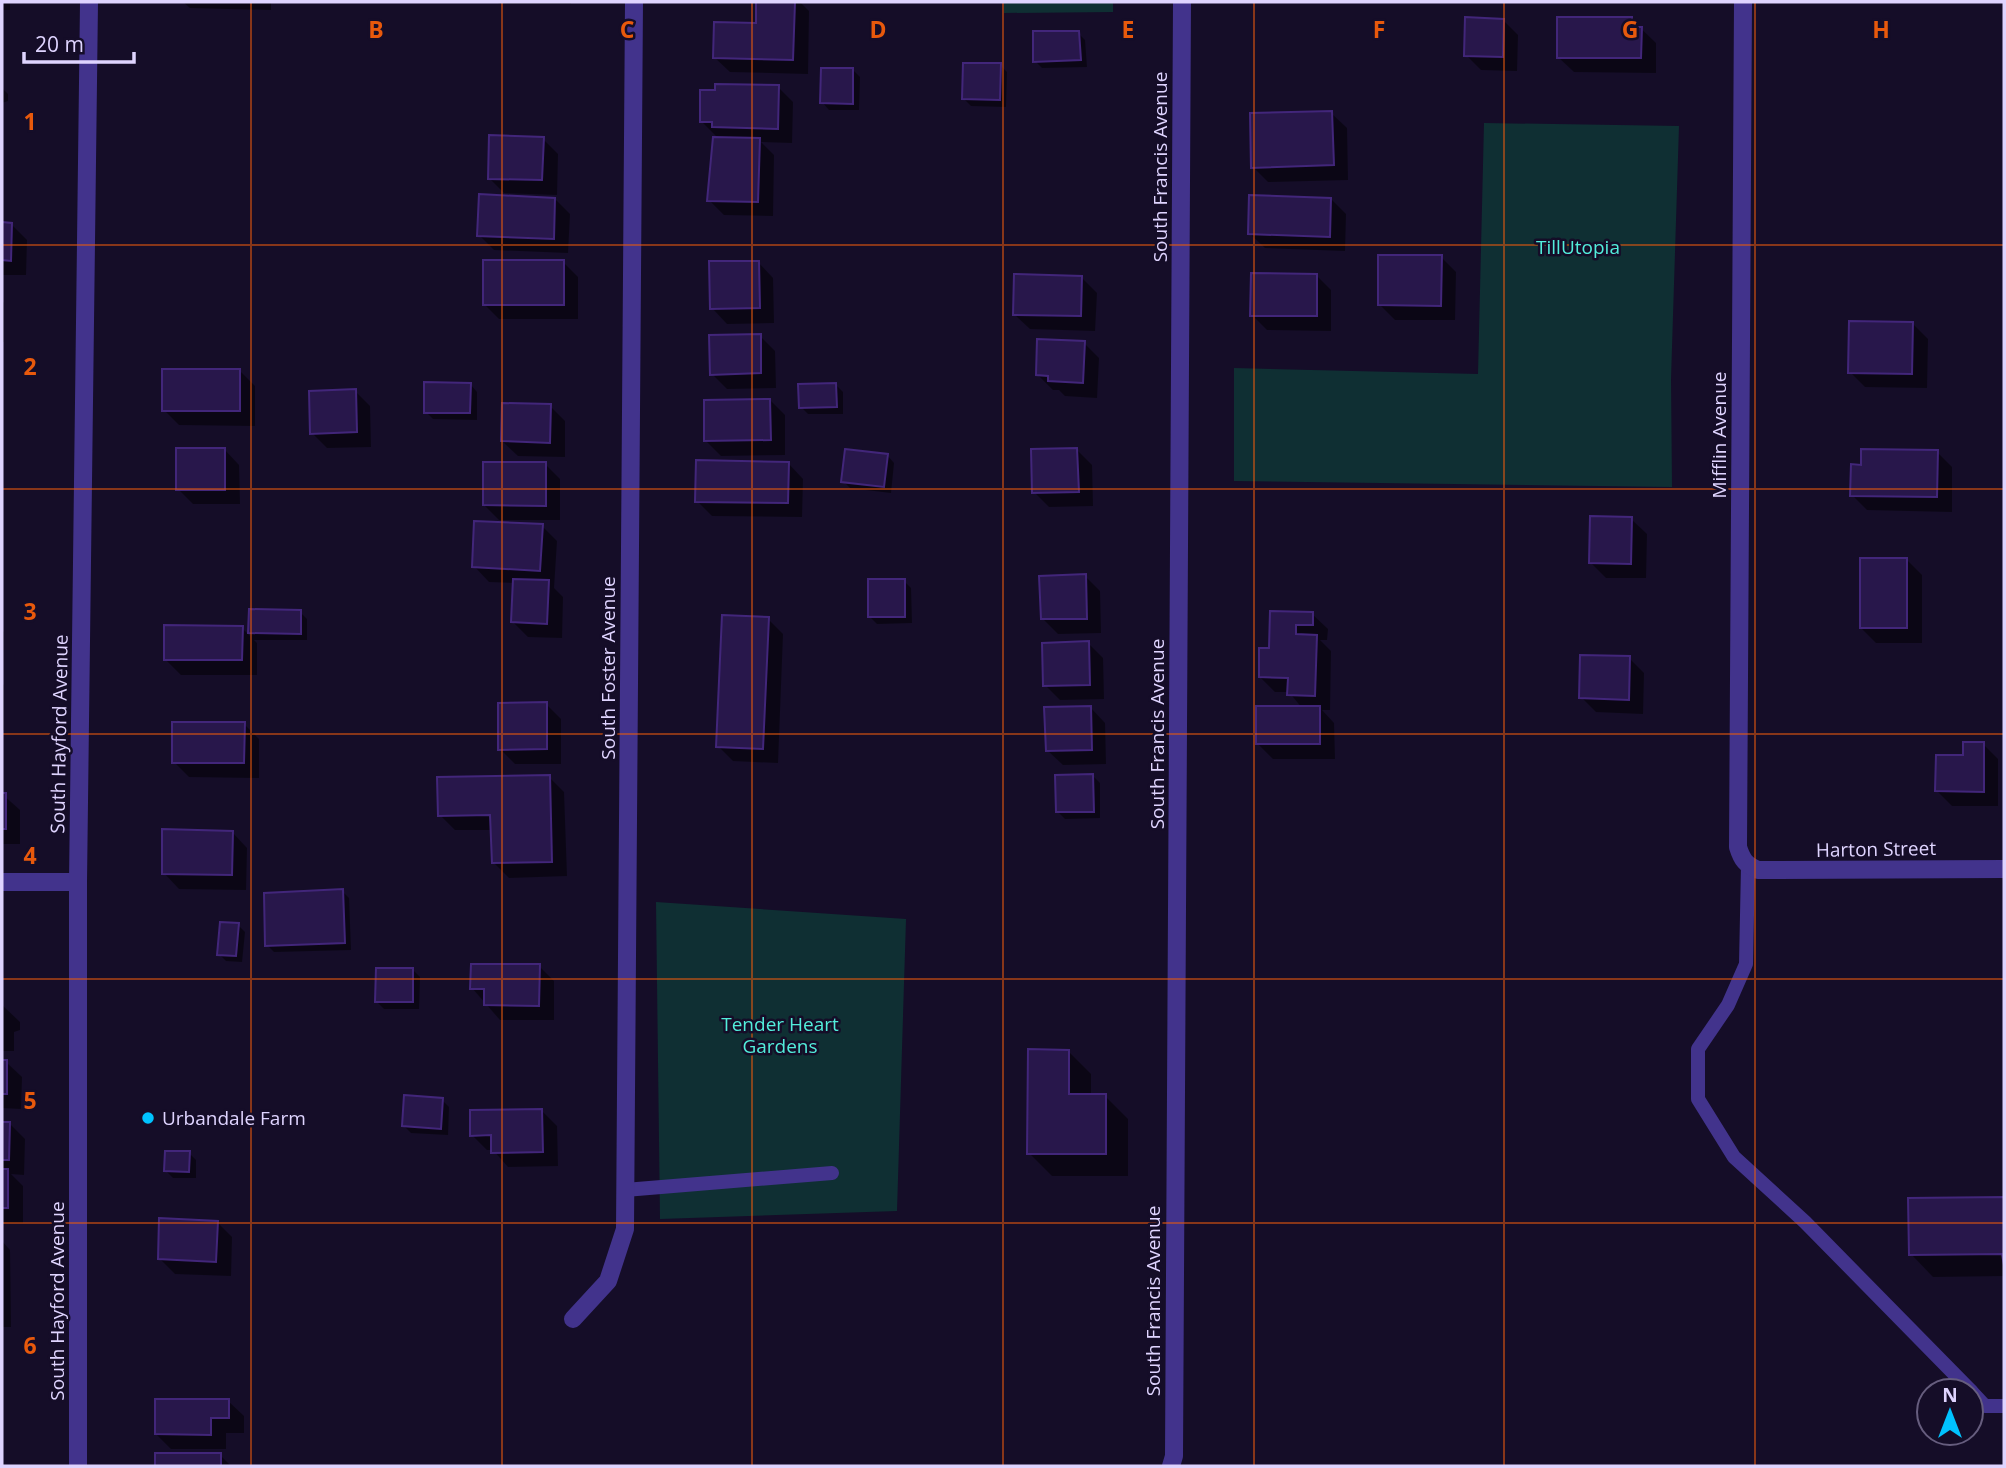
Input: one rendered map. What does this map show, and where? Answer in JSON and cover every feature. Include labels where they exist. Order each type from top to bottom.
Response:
[{"type":"street","name":"South Hayford Avenue","points":[[78,1466],[78,882],[89,2]]},
{"type":"street","name":"South Foster Avenue","points":[[573,1319],[608,1281],[625,1229],[634,2]]},
{"type":"street","name":"South Francis Avenue","points":[[1171,1466],[1174,1457],[1182,2]]},
{"type":"street","name":"Mifflin Avenue","points":[[1743,2],[1738,847],[1741,858],[1748,866]]},
{"type":"street","name":"Harton Street","points":[[1748,866],[1775,870],[2004,869]]},
{"type":"street","points":[[2,882],[78,882]]},
{"type":"lane","points":[[1748,866],[1746,964],[1728,1005],[1698,1049],[1698,1099],[1734,1157],[1805,1222],[1957,1377]]},
{"type":"lane","points":[[625,1191],[832,1173]]},
{"type":"lane","points":[[1985,1406],[2004,1406]]},
{"type":"green space","points":[[1004,2],[1113,2],[1113,12],[1004,13]]},
{"type":"green space","name":"TillUtopia","points":[[1484,123],[1679,126],[1671,379],[1672,487],[1234,481],[1234,368],[1478,374]]},
{"type":"green space","name":"Tender Heart Gardens","points":[[656,902],[906,919],[897,1211],[660,1219]]},
{"type":"building","points":[[756,2],[795,2],[793,60],[713,58],[714,22],[756,23]]},
{"type":"building","points":[[1465,17],[1504,19],[1503,57],[1464,56]]},
{"type":"building","points":[[1557,17],[1632,17],[1632,27],[1642,27],[1641,58],[1557,58]]},
{"type":"building","points":[[1033,31],[1079,31],[1081,60],[1033,62]]},
{"type":"building","points":[[963,63],[1001,63],[1000,100],[962,99]]},
{"type":"building","points":[[821,68],[853,68],[853,104],[820,103]]},
{"type":"building","points":[[715,84],[779,85],[778,129],[712,127],[712,122],[700,122],[700,90],[715,90]]},
{"type":"building","points":[[1332,111],[1334,165],[1251,168],[1250,113]]},
{"type":"building","points":[[489,135],[544,137],[542,180],[488,179]]},
{"type":"building","points":[[713,137],[760,138],[758,202],[707,201]]},
{"type":"building","points":[[479,194],[555,198],[554,239],[477,236]]},
{"type":"building","points":[[1249,195],[1331,198],[1330,237],[1248,234]]},
{"type":"building","points":[[2,222],[12,223],[11,261],[2,260]]},
{"type":"building","points":[[1378,255],[1442,255],[1441,306],[1378,305]]},
{"type":"building","points":[[483,260],[564,260],[564,305],[483,305]]},
{"type":"building","points":[[709,261],[759,261],[760,308],[710,309]]},
{"type":"building","points":[[1251,273],[1317,274],[1317,316],[1250,316]]},
{"type":"building","points":[[1014,274],[1082,276],[1081,316],[1013,315]]},
{"type":"building","points":[[1849,321],[1913,322],[1912,374],[1848,373]]},
{"type":"building","points":[[761,334],[761,373],[710,375],[709,335]]},
{"type":"building","points":[[1037,339],[1085,341],[1083,383],[1048,381],[1048,376],[1036,375]]},
{"type":"building","points":[[162,369],[240,369],[240,411],[162,411]]},
{"type":"building","points":[[424,382],[471,383],[470,413],[424,413]]},
{"type":"building","points":[[836,383],[837,407],[799,408],[798,384]]},
{"type":"building","points":[[356,389],[357,432],[310,434],[309,391]]},
{"type":"building","points":[[770,399],[771,440],[704,441],[704,400]]},
{"type":"building","points":[[502,403],[551,404],[550,443],[501,441]]},
{"type":"building","points":[[176,448],[225,448],[225,490],[176,490]]},
{"type":"building","points":[[1077,448],[1079,492],[1032,493],[1031,449]]},
{"type":"building","points":[[845,449],[888,454],[884,487],[841,482]]},
{"type":"building","points":[[1861,449],[1938,450],[1937,497],[1850,496],[1851,464],[1861,465]]},
{"type":"building","points":[[696,460],[789,462],[788,503],[695,502]]},
{"type":"building","points":[[483,462],[546,462],[546,506],[483,505]]},
{"type":"building","points":[[1590,516],[1632,517],[1631,564],[1589,563]]},
{"type":"building","points":[[474,521],[543,524],[540,571],[472,567]]},
{"type":"building","points":[[1860,558],[1907,558],[1907,628],[1860,628]]},
{"type":"building","points":[[1086,574],[1087,619],[1041,619],[1039,576]]},
{"type":"building","points":[[513,579],[549,580],[547,624],[511,622]]},
{"type":"building","points":[[868,579],[905,579],[905,617],[868,617]]},
{"type":"building","points":[[249,609],[301,610],[301,634],[248,633]]},
{"type":"building","points":[[1270,611],[1313,612],[1313,625],[1296,625],[1296,634],[1317,635],[1315,696],[1287,695],[1288,678],[1259,677],[1259,648],[1269,648]]},
{"type":"building","points":[[722,615],[769,617],[763,749],[716,747]]},
{"type":"building","points":[[164,625],[243,626],[242,660],[164,660]]},
{"type":"building","points":[[1089,641],[1090,685],[1043,686],[1042,643]]},
{"type":"building","points":[[1580,655],[1630,656],[1629,700],[1579,698]]},
{"type":"building","points":[[547,702],[547,749],[498,750],[498,703]]},
{"type":"building","points":[[1091,706],[1092,750],[1046,751],[1044,707]]},
{"type":"building","points":[[1256,706],[1320,706],[1320,744],[1256,744]]},
{"type":"building","points":[[172,722],[245,722],[244,763],[172,763]]},
{"type":"building","points":[[1963,742],[1984,742],[1984,792],[1935,791],[1936,755],[1963,755]]},
{"type":"building","points":[[1093,774],[1094,812],[1056,812],[1055,775]]},
{"type":"building","points":[[550,775],[552,862],[492,863],[490,815],[438,816],[437,777]]},
{"type":"building","points":[[2,793],[6,793],[6,829],[2,829]]},
{"type":"building","points":[[162,829],[233,831],[232,875],[162,874]]},
{"type":"building","points":[[343,889],[345,943],[265,946],[264,893]]},
{"type":"building","points":[[220,922],[239,923],[236,956],[217,955]]},
{"type":"building","points":[[471,964],[540,964],[539,1006],[484,1005],[484,989],[470,989]]},
{"type":"building","points":[[376,968],[413,968],[413,1002],[375,1002]]},
{"type":"building","points":[[1028,1049],[1069,1050],[1069,1094],[1106,1094],[1106,1154],[1027,1154]]},
{"type":"building","points":[[2,1060],[7,1060],[7,1094],[2,1094]]},
{"type":"building","points":[[404,1095],[443,1098],[441,1129],[402,1126]]},
{"type":"building","points":[[542,1109],[543,1152],[491,1153],[491,1135],[470,1136],[470,1110]]},
{"type":"building","points":[[2,1122],[10,1122],[9,1160],[2,1160]]},
{"type":"building","points":[[165,1151],[190,1151],[189,1172],[164,1171]]},
{"type":"building","points":[[2,1169],[8,1169],[8,1208],[2,1208]]},
{"type":"building","points":[[2004,1197],[2004,1265],[2002,1254],[1909,1255],[1908,1198]]},
{"type":"building","points":[[159,1218],[218,1221],[216,1262],[158,1259]]},
{"type":"building","points":[[155,1399],[229,1399],[229,1418],[211,1418],[211,1435],[155,1434]]},
{"type":"building","points":[[155,1453],[221,1453],[221,1466],[155,1466]]},
{"type":"place","name":"Urbandale Farm","points":[[148,1118]]}]
